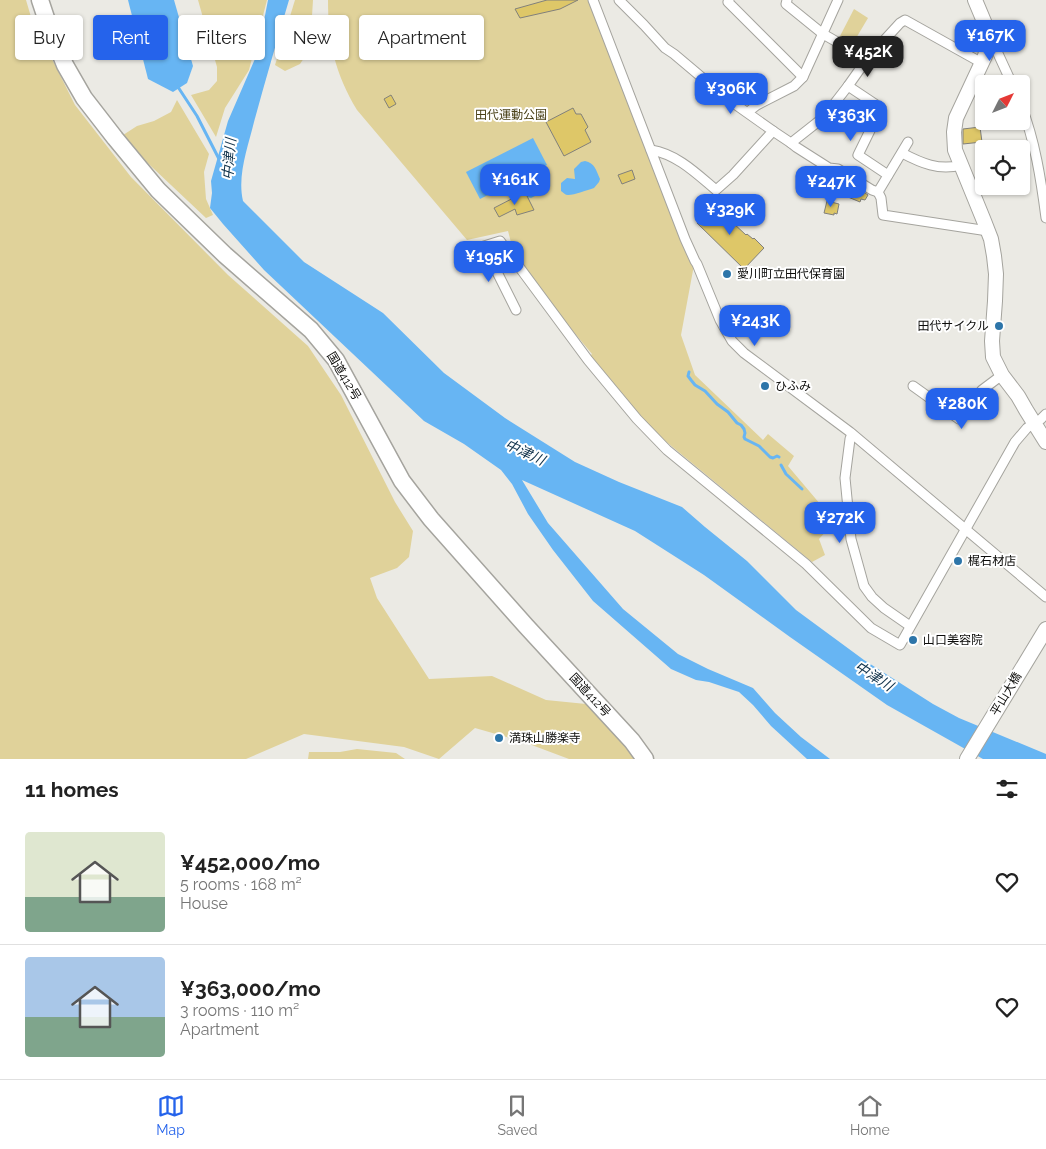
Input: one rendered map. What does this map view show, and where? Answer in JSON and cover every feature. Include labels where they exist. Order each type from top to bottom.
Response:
[{"type":"highway","name":"国道412号","points":[[40,0],[65,65],[84,98],[115,138],[158,190],[225,255],[311,330],[330,352],[402,481],[431,519],[632,741],[645,759]]},
{"type":"main road","points":[[975,0],[988,31],[987,48],[982,63],[956,118],[954,145],[988,231],[994,256],[996,274],[992,341],[993,357],[1002,375],[1018,396],[1046,442]]},
{"type":"main road","name":"平山大橋","points":[[967,759],[1046,629]]},
{"type":"street","points":[[593,0],[685,240],[720,320],[732,341],[744,353],[850,432],[1046,597]]},
{"type":"street","points":[[618,0],[665,48],[725,97],[829,168],[838,169],[878,192],[881,198],[883,215],[988,231]]},
{"type":"street","points":[[729,0],[728,2],[803,77]]},
{"type":"street","points":[[787,0],[786,4],[823,34],[867,59]]},
{"type":"street","points":[[748,112],[757,105],[794,86],[803,77],[838,0]]},
{"type":"street","points":[[791,143],[824,117],[867,59],[898,24],[905,20],[982,63]]},
{"type":"street","points":[[988,31],[1008,75]]},
{"type":"street","points":[[848,86],[881,108],[858,155],[888,175]]},
{"type":"street","points":[[1030,130],[1039,171],[1046,218]]},
{"type":"street","points":[[652,150],[661,151],[674,158],[693,170],[716,190],[733,175],[773,131]]},
{"type":"street","points":[[878,192],[908,142]]},
{"type":"street","points":[[902,153],[930,166],[954,167],[961,165]]},
{"type":"street","points":[[516,310],[484,246],[500,241],[588,360],[637,419],[667,450],[806,564],[871,628],[900,645],[1015,442],[1027,428],[1046,414]]},
{"type":"street","points":[[913,386],[959,419],[982,390],[1002,375]]},
{"type":"street","points":[[852,434],[845,478],[851,540],[864,586],[884,608],[910,626]]},
{"type":"green space","points":[[0,0],[26,0],[30,15],[15,15],[15,60],[52,60],[75,105],[131,177],[228,275],[308,346],[341,395],[395,502],[413,531],[409,557],[397,568],[370,578],[377,598],[429,679],[492,676],[546,700],[586,704],[637,759],[569,759],[521,741],[475,728],[439,759],[404,747],[304,734],[246,759],[0,759]]},
{"type":"green space","points":[[198,0],[267,0],[263,15],[202,15]]},
{"type":"green space","points":[[295,0],[313,0],[312,15],[290,15]]},
{"type":"green space","name":"田代運動公園","points":[[328,0],[589,0],[689,260],[694,265],[681,335],[695,375],[763,440],[768,434],[794,456],[788,466],[826,511],[822,515],[830,527],[819,539],[825,555],[812,562],[658,435],[590,356],[592,354],[552,306],[513,250],[508,231],[467,240],[357,110],[343,83],[335,60],[349,60],[349,15],[328,15]]},
{"type":"green space","points":[[854,9],[868,18],[852,45],[839,38]]},
{"type":"green space","points":[[215,60],[252,60],[249,70],[225,108],[216,137],[191,95],[209,90],[217,81]]},
{"type":"green space","points":[[277,60],[303,60],[300,64],[285,71],[275,65]]},
{"type":"green space","points":[[177,100],[209,154],[204,172],[206,199],[213,215],[206,218],[120,137],[137,126],[154,121],[171,112]]},
{"type":"green space","points":[[357,749],[396,753],[405,759],[308,759],[309,752],[340,752]]},
{"type":"water","points":[[128,0],[174,0],[178,15],[178,60],[191,60],[193,66],[187,83],[173,92],[148,79],[143,60],[168,60],[168,15],[132,15]]},
{"type":"water","name":"中津川","points":[[268,0],[289,0],[285,15],[275,15],[275,47],[242,171],[243,201],[304,262],[383,313],[444,373],[505,418],[575,462],[682,507],[747,561],[796,610],[864,660],[933,704],[959,718],[1046,754],[1046,759],[983,759],[887,705],[704,575],[635,531],[522,480],[548,523],[623,609],[678,654],[753,688],[775,713],[801,737],[830,759],[807,759],[771,726],[739,692],[709,682],[696,680],[671,669],[593,601],[553,550],[528,514],[512,484],[501,470],[464,444],[424,421],[264,270],[210,208],[211,181],[228,121],[255,60],[265,60],[265,16]]},
{"type":"water","points":[[533,138],[547,165],[480,199],[466,172]]},
{"type":"water","points":[[585,161],[595,167],[600,179],[599,182],[594,188],[574,194],[565,194],[561,191],[561,183],[567,178],[575,179],[574,169],[581,162]]},
{"type":"water","points":[[542,181],[548,185],[547,190],[531,198],[527,197],[526,191]]},
{"type":"building","points":[[547,0],[578,0],[560,9],[520,18],[515,9]]},
{"type":"building","points":[[391,95],[396,104],[389,108],[384,99]]},
{"type":"building","points":[[573,108],[576,114],[581,114],[588,127],[585,130],[591,142],[564,156],[546,122]]},
{"type":"building","points":[[975,128],[975,130],[980,130],[982,140],[963,144],[963,129]]},
{"type":"building","points":[[632,170],[635,179],[622,184],[618,175]]},
{"type":"building","points":[[851,189],[858,192],[859,189],[868,195],[865,200],[861,199],[860,202],[848,197]]},
{"type":"building","points":[[525,192],[534,210],[517,215],[515,209],[499,217],[494,208]]},
{"type":"building","points":[[827,201],[839,204],[837,214],[824,213]]},
{"type":"building","points":[[717,202],[734,219],[732,222],[764,248],[744,269],[697,223]]},
{"type":"waterway","name":"中津川","points":[[178,87],[197,116],[219,159]]},
{"type":"waterway","points":[[689,372],[688,376],[695,385],[705,391],[741,425],[744,429],[745,439],[759,446],[770,457],[779,457]]},
{"type":"waterway","points":[[781,465],[786,474],[802,489]]},
{"type":"place","name":"愛川町立田代保育園","points":[[727,274]]},
{"type":"place","name":"田代サイクル","points":[[999,326]]},
{"type":"place","name":"ひふみ","points":[[765,386]]},
{"type":"place","name":"梶石材店","points":[[958,561]]},
{"type":"place","name":"山口美容院","points":[[913,640]]},
{"type":"place","name":"満珠山勝楽寺","points":[[499,738]]}]
